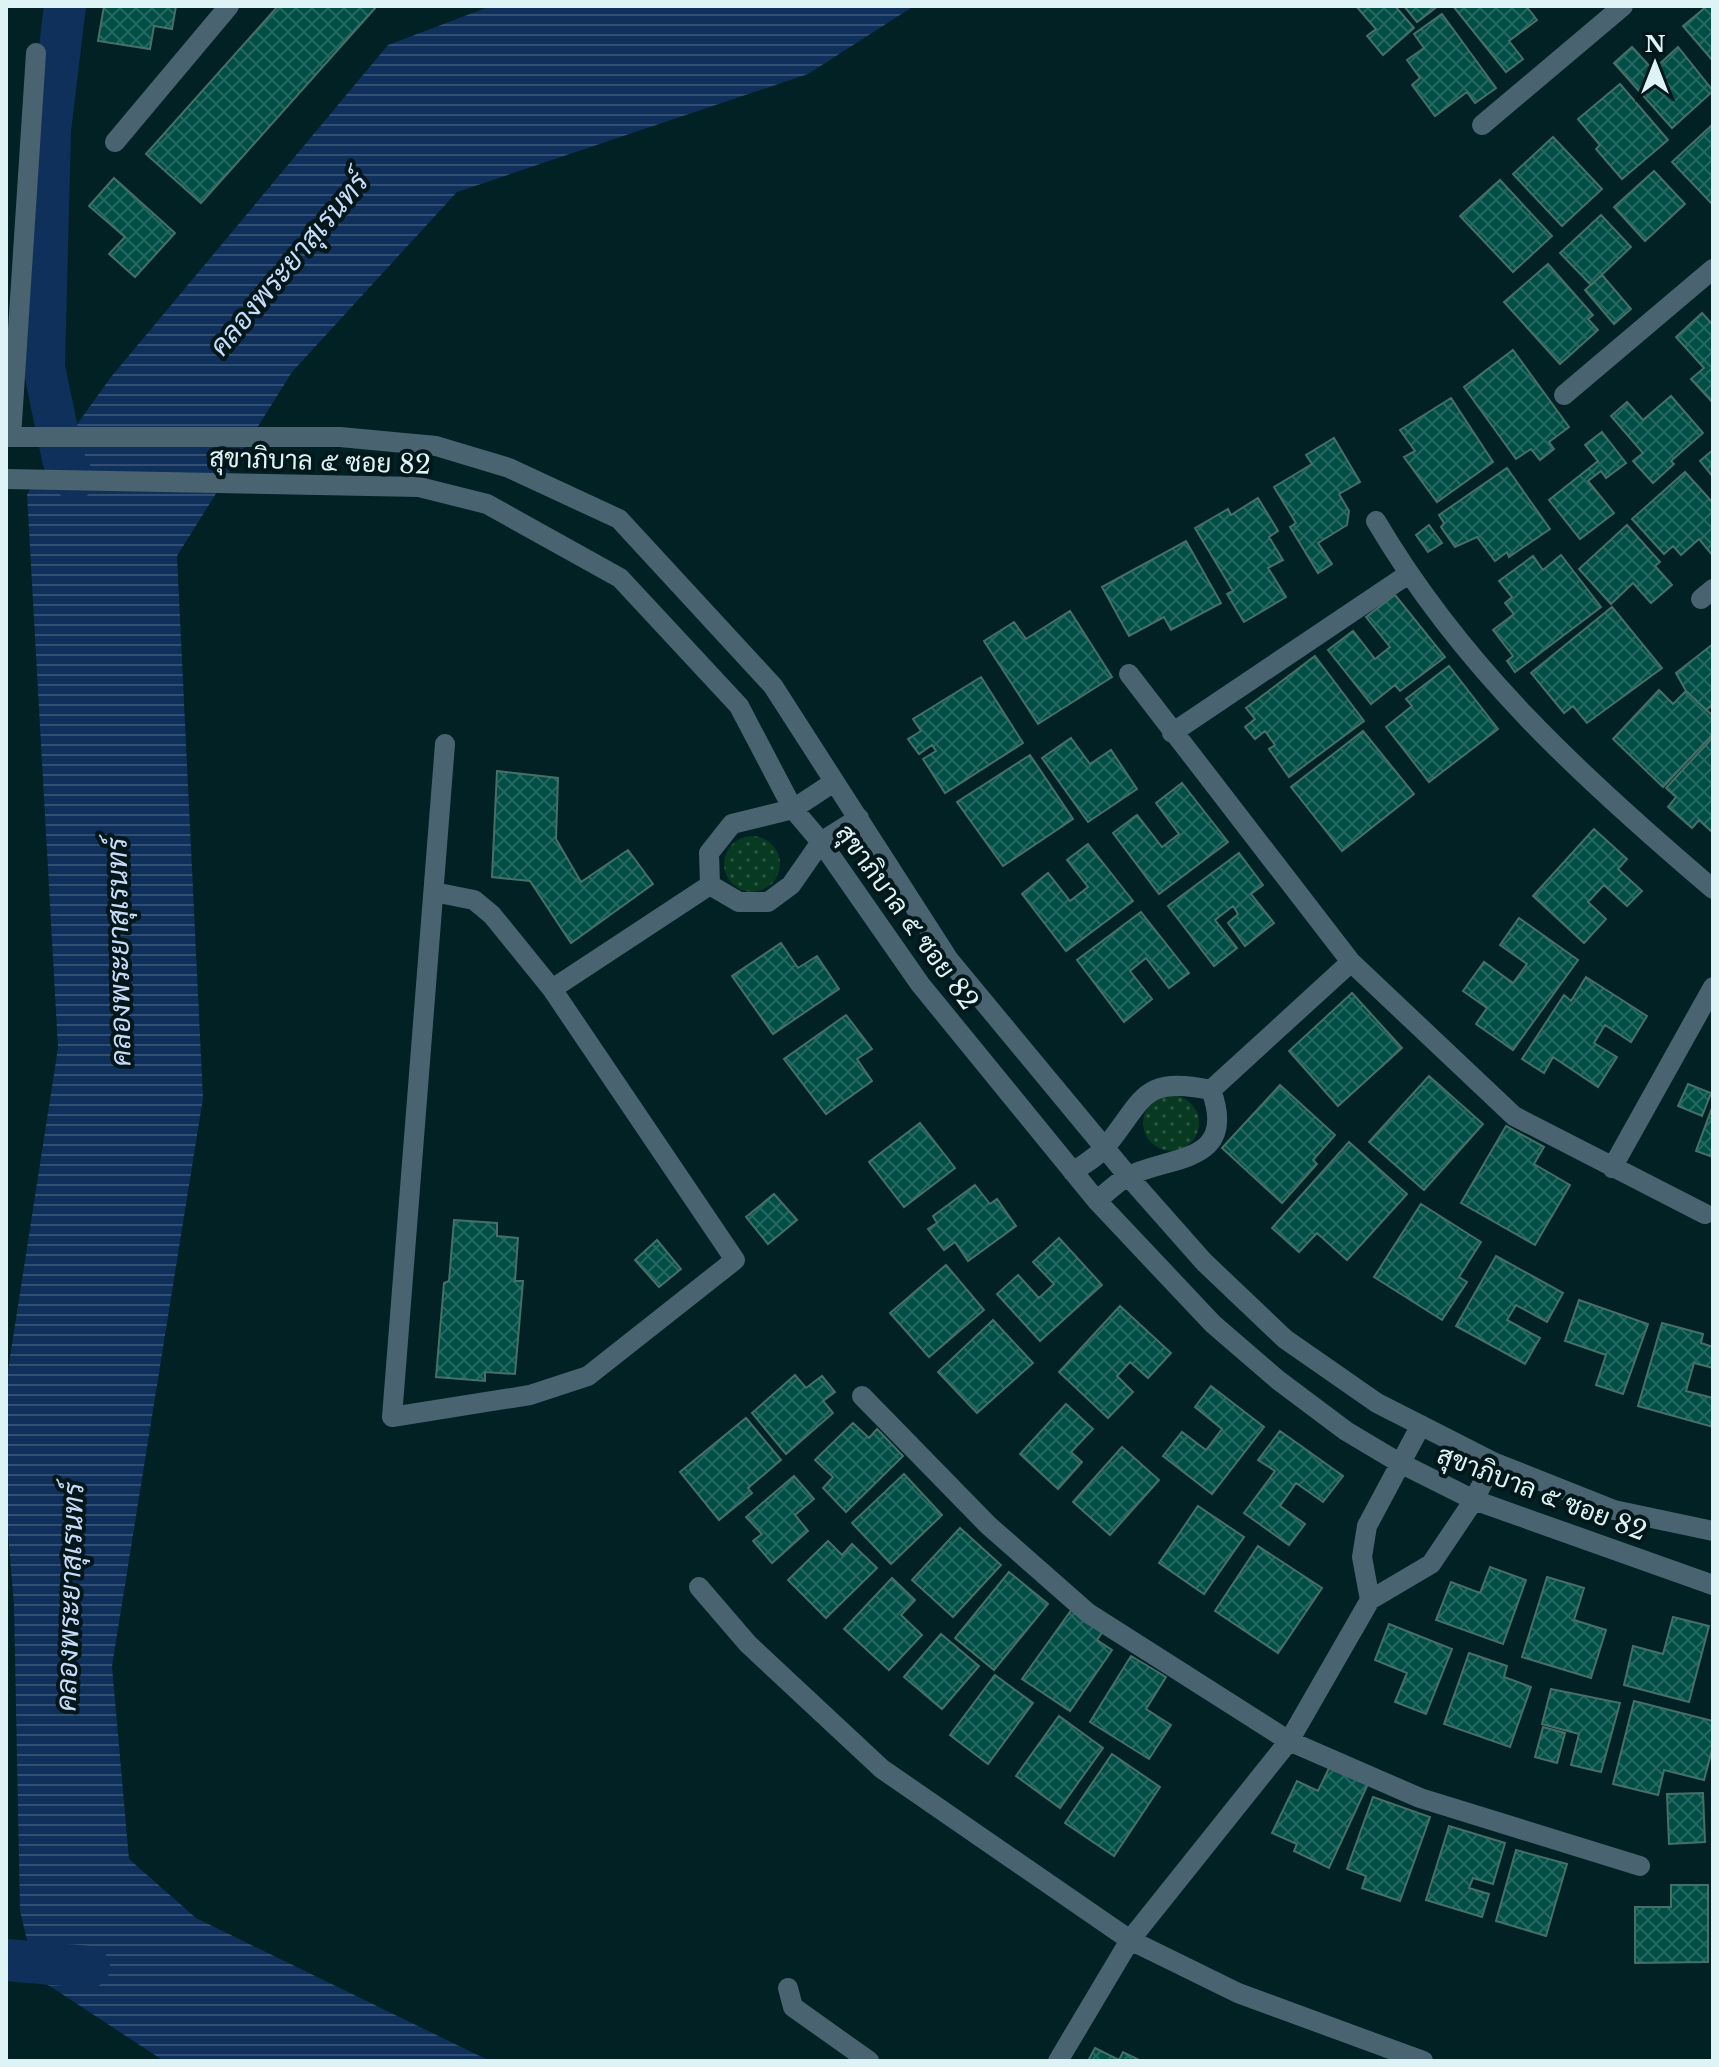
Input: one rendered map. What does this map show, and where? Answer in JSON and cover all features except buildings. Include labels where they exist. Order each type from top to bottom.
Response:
[{"type":"street","points":[[203,34],[208,6]]},
{"type":"street","points":[[115,142],[229,6]]},
{"type":"street","points":[[1482,125],[1623,6]]},
{"type":"street","points":[[13,436],[36,53]]},
{"type":"street","points":[[1564,395],[1713,269]]},
{"type":"street","name":"สุขาภิบาล ๕ ซอย 82","points":[[13,436],[340,437],[451,450],[509,468],[619,519],[773,686],[949,960],[1128,1176],[1204,1262],[1285,1339],[1377,1403],[1493,1462],[1614,1510],[1713,1531]]},
{"type":"street","name":"สุขาภิบาล ๕ ซอย 82","points":[[8,480],[419,487],[487,504],[620,578],[739,706],[793,809],[821,842],[920,984],[1097,1201],[1235,1343],[1346,1431],[1398,1462],[1474,1500],[1713,1585]]},
{"type":"street","points":[[1376,521],[1407,575],[1524,716],[1595,789],[1713,889]]},
{"type":"street","points":[[1172,733],[1407,575]]},
{"type":"street","points":[[1129,674],[1351,962],[1514,1116],[1705,1214]]},
{"type":"street","points":[[434,892],[474,900],[492,915],[552,989],[735,1260],[588,1376],[530,1395],[392,1417],[445,744]]},
{"type":"street","points":[[710,885],[709,853],[732,824],[793,809],[834,782]]},
{"type":"street","points":[[710,885],[739,902],[768,902],[791,885],[821,842],[859,818]]},
{"type":"street","points":[[552,989],[710,885]]},
{"type":"street","points":[[1211,1090],[1351,962]]},
{"type":"street","points":[[1612,1168],[1713,987]]},
{"type":"street","points":[[1073,1172],[1106,1148],[1135,1103],[1153,1091],[1177,1083],[1211,1090]]},
{"type":"street","points":[[1097,1201],[1128,1176],[1179,1162],[1198,1152],[1211,1139],[1217,1124],[1218,1108],[1211,1090]]},
{"type":"street","points":[[862,1396],[988,1525],[1088,1613],[1289,1741],[1420,1798],[1640,1866]]},
{"type":"street","points":[[1370,1600],[1362,1557],[1367,1526],[1398,1462],[1421,1425]]},
{"type":"street","points":[[1058,2061],[1130,1940],[1289,1741],[1370,1600],[1431,1564],[1474,1500],[1493,1462]]},
{"type":"street","points":[[699,1587],[748,1644],[882,1769],[1130,1940],[1238,1993],[1423,2061]]},
{"type":"street","points":[[788,1988],[793,2007],[869,2061]]},
{"type":"green space","points":[[752,836],[772,844],[780,864],[772,884],[752,892],[732,884],[724,864],[732,844]]},
{"type":"green space","points":[[1171,1095],[1191,1103],[1199,1123],[1191,1143],[1171,1151],[1151,1143],[1143,1123],[1151,1103]]},
{"type":"water","name":"คลองพระยาสุเรนทร์","points":[[491,6],[914,6],[808,74],[457,192],[292,372],[177,556],[203,1098],[112,1666],[129,1859],[196,1918],[490,2061],[164,2061],[36,1977],[20,1911],[14,1606],[6,1509],[6,1383],[58,1048],[27,494],[111,377],[388,45]]},
{"type":"waterway","points":[[65,6],[50,130],[44,367],[63,459],[74,479]]},
{"type":"waterway","points":[[6,1960],[89,1967]]}]
